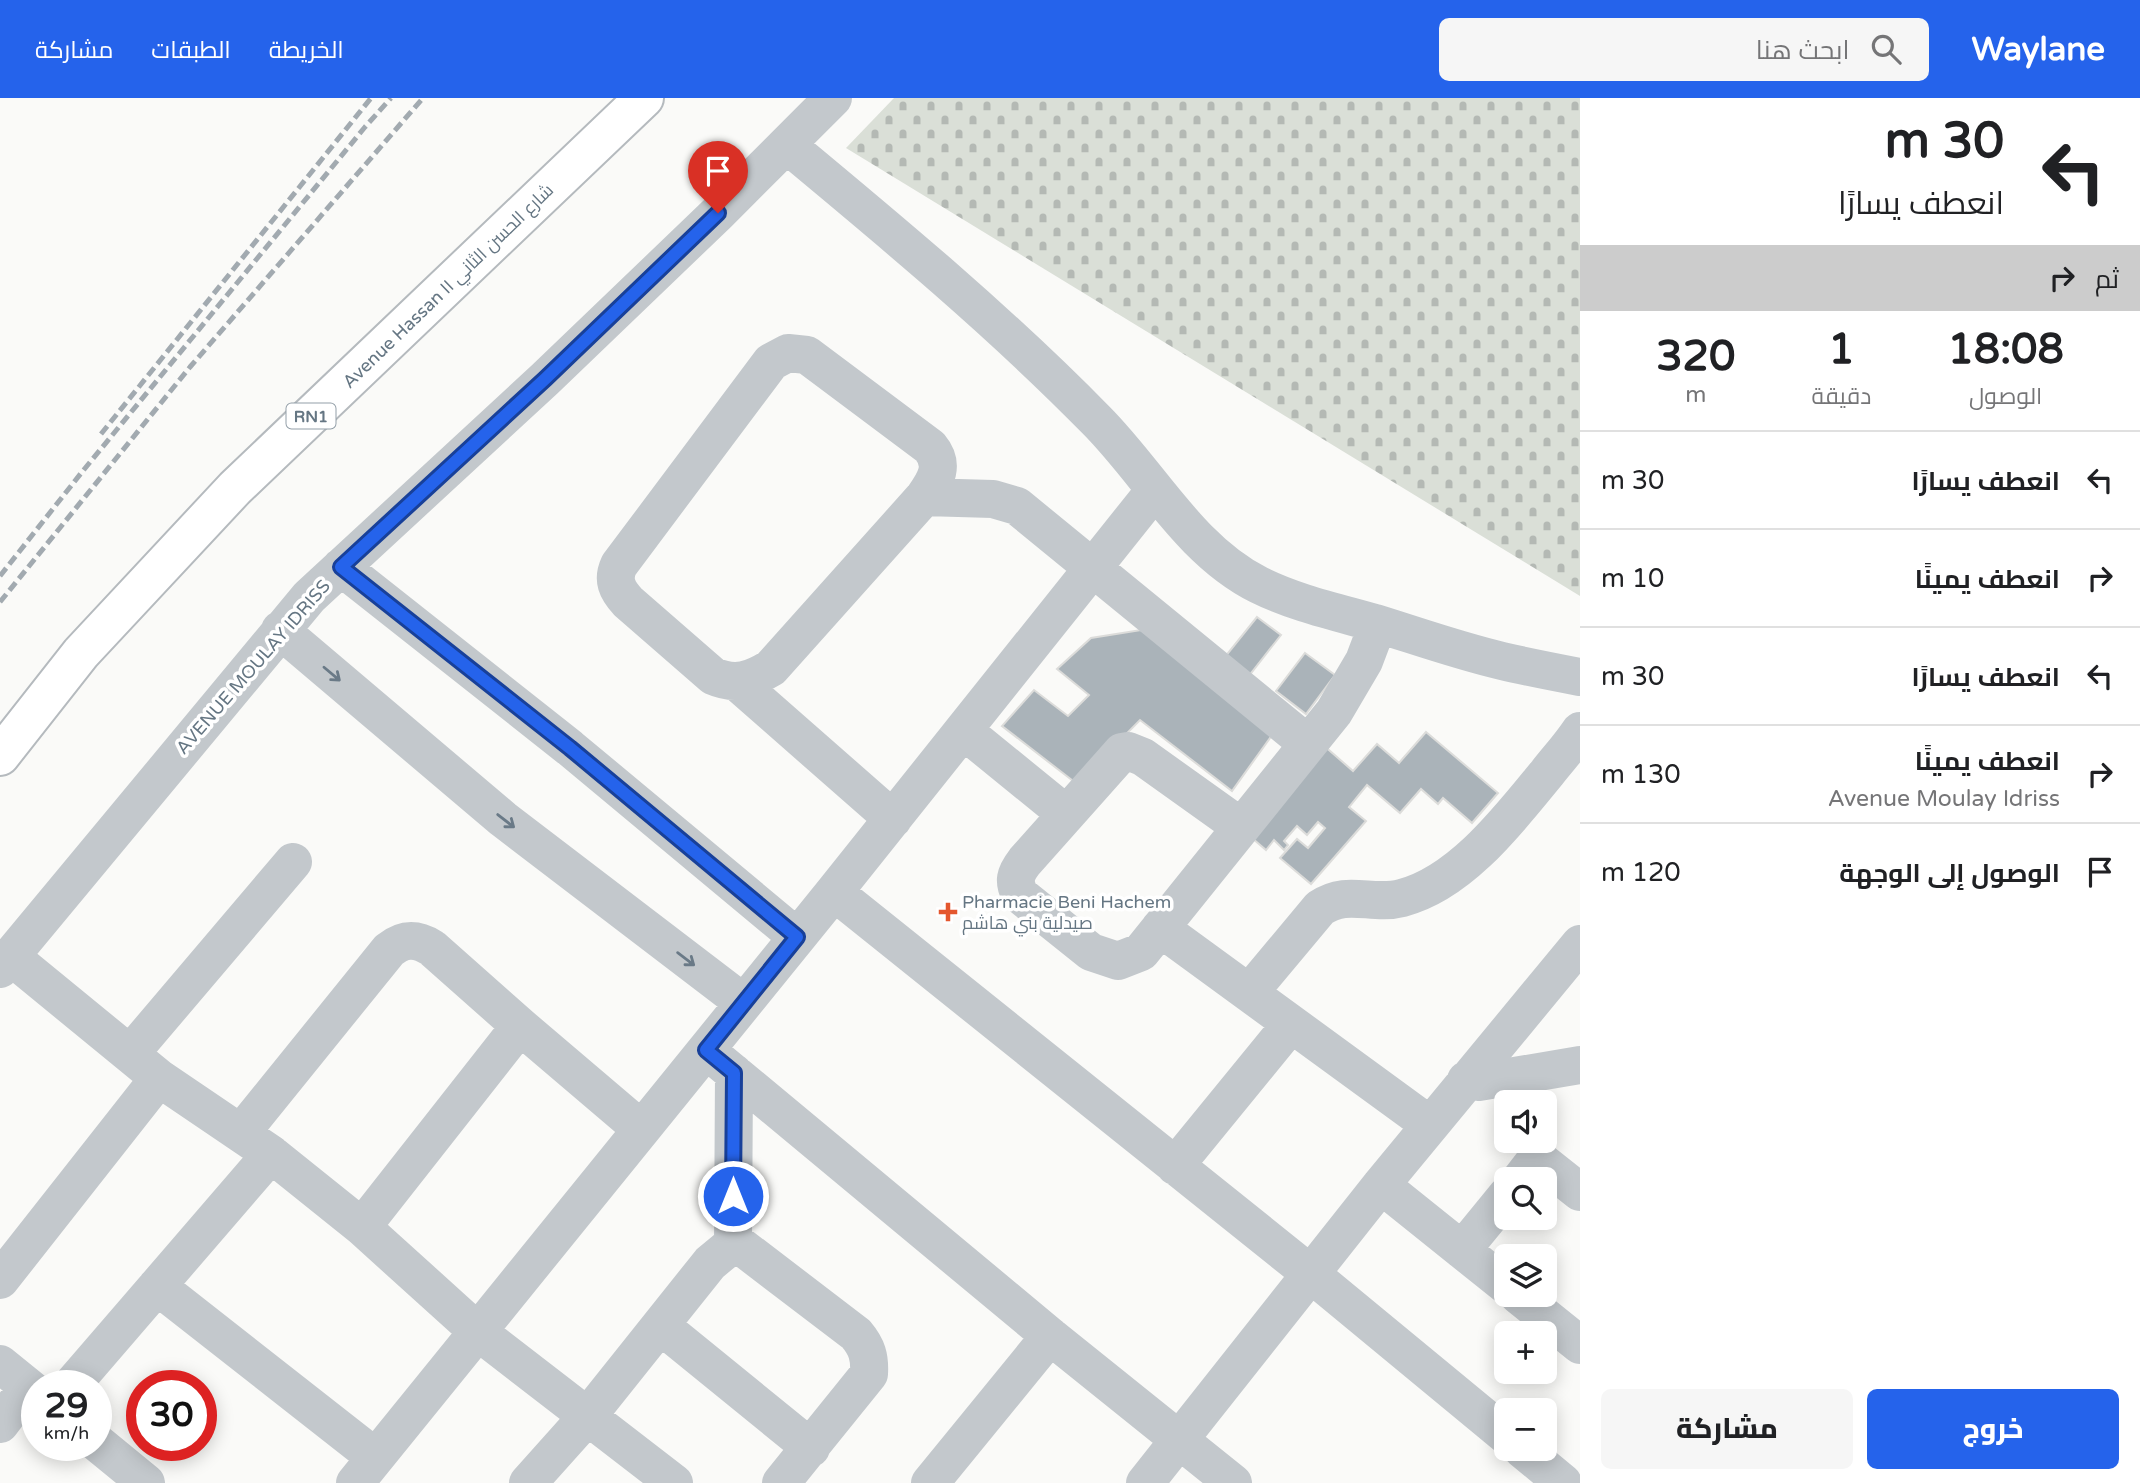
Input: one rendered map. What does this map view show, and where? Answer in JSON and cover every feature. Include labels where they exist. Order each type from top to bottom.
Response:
[{"type":"main road","name":"Avenue Hassan II شارع الحسن الثاني","points":[[0,756],[81,653],[234,488],[644,98]]},
{"type":"street","name":"AVENUE MOULAY IDRISS","points":[[5,962],[309,597],[545,379],[833,98]]},
{"type":"street","points":[[787,145],[882,224],[1015,342],[1105,430],[1190,530],[1228,566],[1259,585],[1309,604],[1501,661],[1580,677]]},
{"type":"street","points":[[788,353],[807,355],[930,447],[937,455],[939,467],[933,484],[924,497],[771,668],[753,679],[738,683],[713,676],[619,592],[615,573],[771,362],[788,353]]},
{"type":"street","points":[[733,1244],[720,1062],[744,1003],[1155,490]]},
{"type":"street","points":[[924,497],[993,499],[1017,506],[1308,744]]},
{"type":"street","points":[[341,567],[570,748],[797,937]]},
{"type":"street","points":[[1241,827],[1143,757],[1128,751],[1116,757],[1018,870],[1015,878],[1020,895],[1091,952],[1118,961],[1141,952],[1334,712],[1364,661],[1378,624]]},
{"type":"street","points":[[280,630],[503,819],[744,1003]]},
{"type":"street","points":[[738,683],[893,819]]},
{"type":"street","points":[[964,731],[1066,814]]},
{"type":"street","points":[[1249,993],[1320,908],[1329,902],[1344,897],[1382,902],[1392,900],[1426,890],[1444,878],[1480,849],[1580,731]]},
{"type":"street","points":[[130,1054],[293,862]]},
{"type":"street","points":[[834,892],[1312,1275],[1494,1425]]},
{"type":"street","points":[[1160,928],[1430,1125]]},
{"type":"street","points":[[85,1370],[157,1286],[256,1144],[340,1007],[398,943],[410,939],[422,941],[432,948],[641,1129]]},
{"type":"street","points":[[1145,1483],[1381,1185],[1580,944]]},
{"type":"street","points":[[5,962],[159,1078],[256,1144],[362,1227],[477,1331],[674,1483]]},
{"type":"street","points":[[1175,1166],[1291,1024]]},
{"type":"street","points":[[362,1227],[520,1026]]},
{"type":"street","points":[[157,1286],[365,1470],[641,1129],[720,1062]]},
{"type":"street","points":[[720,1062],[1050,1336],[1233,1483]]},
{"type":"street","points":[[1466,1080],[1479,1082],[1580,1065]]},
{"type":"street","points":[[0,1280],[159,1078]]},
{"type":"street","points":[[1530,1167],[1537,1158],[1548,1167]]},
{"type":"street","points":[[1557,1174],[1580,1192]]},
{"type":"street","points":[[1381,1185],[1494,1276]]},
{"type":"street","points":[[1462,1250],[1494,1211]]},
{"type":"street","points":[[528,1483],[587,1417],[710,1264],[733,1244]]},
{"type":"street","points":[[733,1244],[752,1255],[856,1334],[866,1345],[870,1360],[869,1374],[781,1483]]},
{"type":"street","points":[[1533,1307],[1580,1345]]},
{"type":"street","points":[[661,1326],[811,1448]]},
{"type":"street","points":[[930,1483],[1050,1336]]},
{"type":"street","points":[[0,1424],[21,1384]]},
{"type":"street","points":[[112,1455],[146,1483]]},
{"type":"street","points":[[1536,1461],[1563,1483]]},
{"type":"green space","points":[[894,98],[1580,98],[1580,596],[846,148]]},
{"type":"building","points":[[1257,617],[1281,635],[1248,677],[1224,658]]},
{"type":"building","points":[[1141,630],[1280,724],[1232,791],[1140,720],[1077,784],[1002,726],[1034,690],[1068,716],[1089,695],[1057,669],[1091,638]]},
{"type":"building","points":[[1305,653],[1335,675],[1306,714],[1276,691]]},
{"type":"building","points":[[1426,732],[1498,793],[1472,823],[1443,798],[1438,804],[1421,789],[1400,813],[1367,785],[1349,807],[1366,821],[1311,884],[1280,858],[1297,839],[1308,848],[1325,828],[1318,822],[1307,835],[1297,826],[1284,841],[1288,845],[1284,850],[1274,840],[1266,850],[1246,833],[1322,744],[1353,771],[1377,744],[1399,763]]},
{"type":"railway","points":[[101,434],[371,98]]},
{"type":"railway","points":[[0,576],[82,472],[391,98]]},
{"type":"railway","points":[[0,602],[190,367],[423,98]]},
{"type":"place","name":"Pharmacie Beni Hachem صيدلية بني هاشم","points":[[948,912]]},
{"type":"route","points":[[718,213],[545,379],[341,567],[570,748],[797,937],[706,1050],[734,1073],[733,1196]]}]
